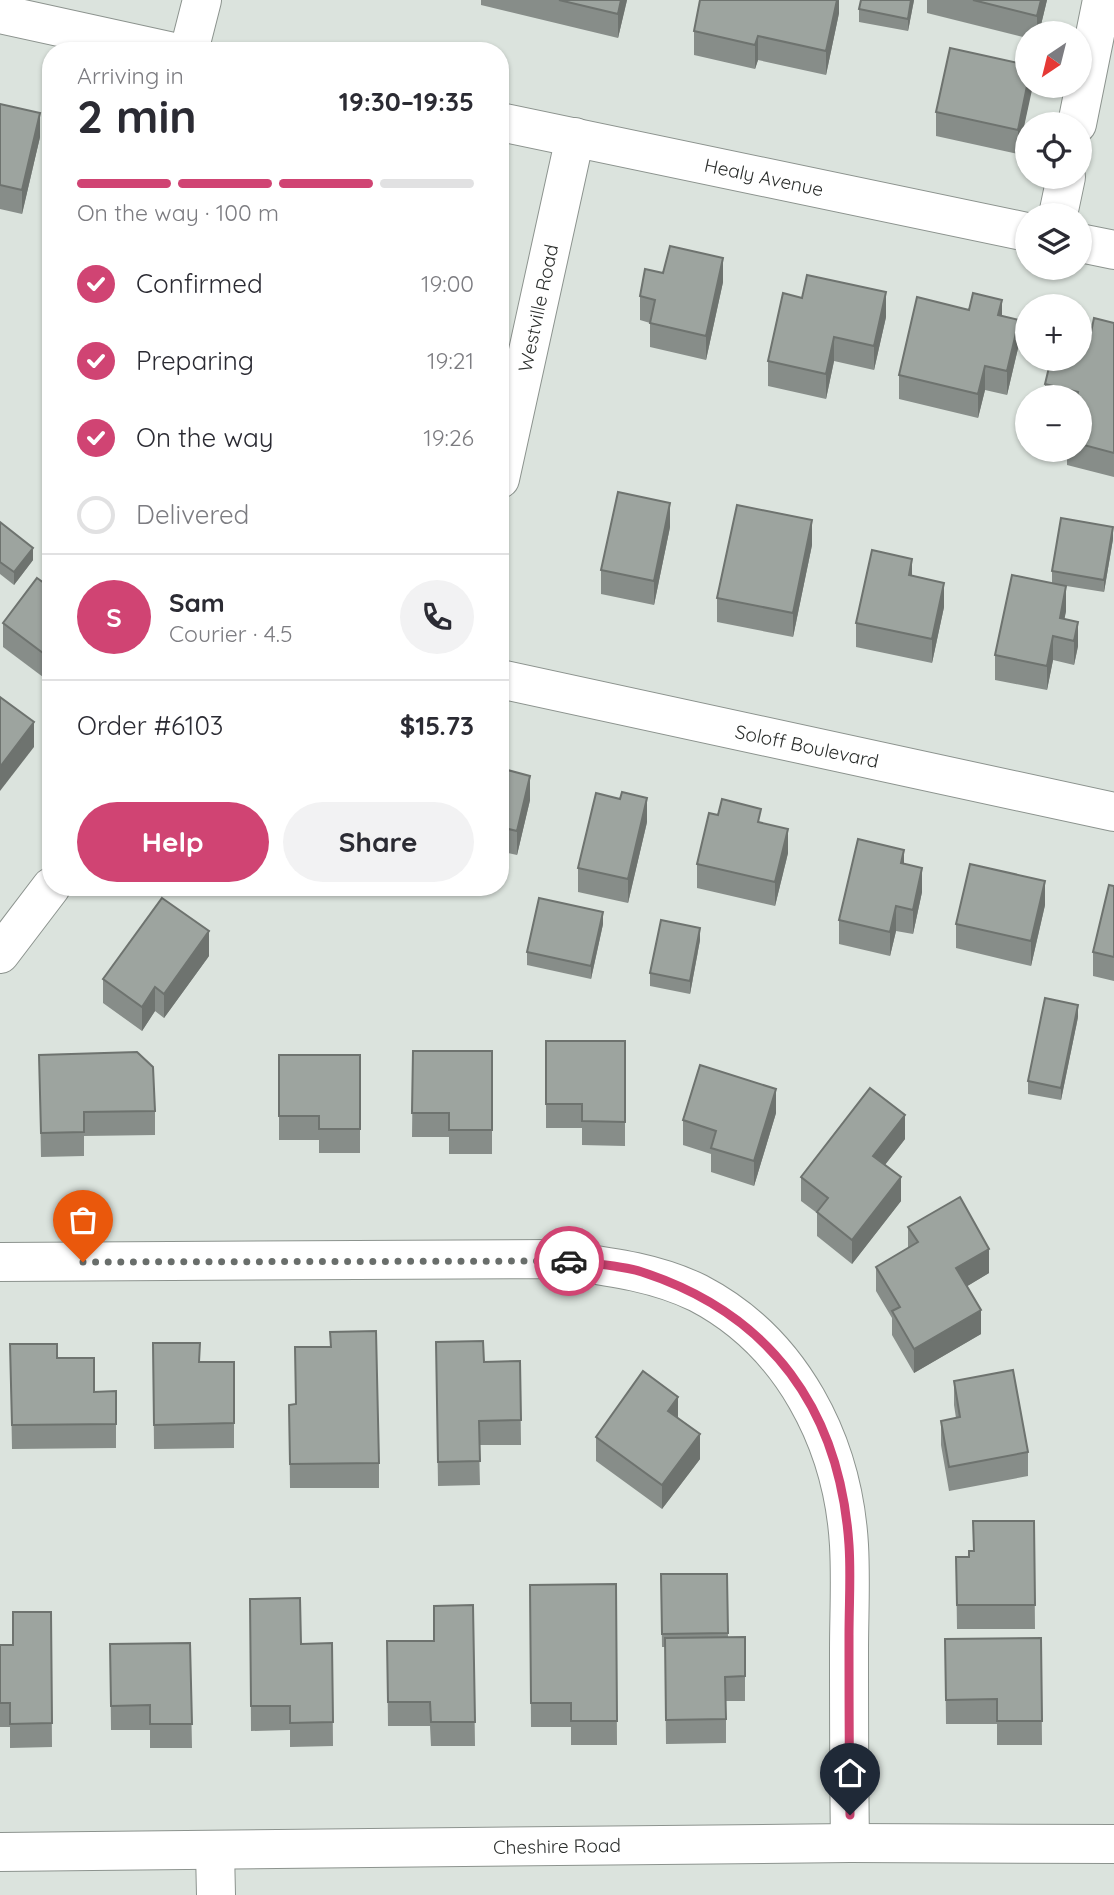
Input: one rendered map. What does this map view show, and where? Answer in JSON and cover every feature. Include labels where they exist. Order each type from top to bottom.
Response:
[{"type":"street","points":[[191,42],[202,0]]},
{"type":"street","points":[[1079,112],[1102,0]]},
{"type":"street","points":[[0,14],[128,42]]},
{"type":"street","name":"Healy Avenue","points":[[509,124],[1015,229]]},
{"type":"street","name":"Westville Road","points":[[509,438],[575,137]]},
{"type":"street","points":[[1092,245],[1114,250]]},
{"type":"street","name":"Soloff Boulevard","points":[[509,681],[1114,812]]},
{"type":"street","points":[[0,954],[44,896]]},
{"type":"street","points":[[0,1262],[554,1259],[640,1271],[699,1294],[763,1339],[792,1373],[814,1410],[838,1475],[849,1544],[850,1843]]},
{"type":"street","name":"Cheshire Road","points":[[0,1852],[850,1843],[1114,1844]]},
{"type":"street","points":[[215,1851],[216,1895]]},
{"type":"building","points":[[559,0],[621,0],[618,14]]},
{"type":"building","points":[[700,0],[837,0],[826,51],[758,36],[755,45],[694,31]]},
{"type":"building","points":[[861,0],[911,0],[908,19],[859,9]]},
{"type":"building","points":[[973,0],[1041,0],[1037,16]]},
{"type":"building","points":[[950,48],[1015,62],[1015,98],[1025,98],[1022,112],[1015,112],[1015,129],[936,112]]},
{"type":"building","points":[[0,104],[40,113],[22,190],[0,185]]},
{"type":"building","points":[[670,246],[723,258],[706,336],[650,323],[655,300],[640,296],[645,269],[663,273]]},
{"type":"building","points":[[807,275],[886,292],[874,346],[834,337],[826,374],[768,361],[783,293],[802,298]]},
{"type":"building","points":[[973,293],[1002,300],[998,315],[1015,319],[1015,337],[1007,371],[985,366],[978,394],[899,375],[917,297],[969,310]]},
{"type":"building","points":[[1094,318],[1114,323],[1114,453],[1092,447],[1092,385],[1045,384],[1048,371],[1092,371]]},
{"type":"building","points":[[618,492],[670,503],[654,581],[601,570]]},
{"type":"building","points":[[737,505],[812,520],[793,613],[717,598]]},
{"type":"building","points":[[1061,518],[1113,527],[1104,580],[1052,571]]},
{"type":"building","points":[[0,522],[33,548],[14,572],[0,562]]},
{"type":"building","points":[[872,550],[912,559],[909,575],[944,583],[932,639],[856,623]]},
{"type":"building","points":[[1012,575],[1066,586],[1060,618],[1078,622],[1074,641],[1053,636],[1047,666],[995,655]]},
{"type":"building","points":[[37,578],[42,582],[42,652],[3,623]]},
{"type":"building","points":[[0,697],[34,722],[0,767]]},
{"type":"building","points":[[509,770],[530,776],[517,831],[509,829]]},
{"type":"building","points":[[622,792],[647,798],[628,879],[578,868],[596,793],[620,799]]},
{"type":"building","points":[[722,799],[761,809],[758,822],[788,829],[775,882],[697,864],[709,813],[718,815]]},
{"type":"building","points":[[858,839],[904,850],[901,863],[922,868],[913,910],[896,906],[890,932],[839,920]]},
{"type":"building","points":[[970,864],[1045,881],[1031,941],[956,924]]},
{"type":"building","points":[[1109,885],[1114,886],[1114,957],[1093,952]]},
{"type":"building","points":[[162,898],[209,931],[164,994],[155,987],[142,1007],[103,979]]},
{"type":"building","points":[[539,898],[603,912],[591,966],[527,952]]},
{"type":"building","points":[[661,920],[700,928],[690,981],[650,973]]},
{"type":"building","points":[[1045,998],[1078,1005],[1061,1088],[1028,1081]]},
{"type":"building","points":[[546,1041],[625,1041],[625,1122],[582,1121],[582,1104],[546,1104]]},
{"type":"building","points":[[413,1051],[492,1051],[492,1130],[449,1130],[449,1113],[412,1113]]},
{"type":"building","points":[[137,1052],[153,1067],[155,1111],[84,1112],[84,1132],[41,1133],[39,1055]]},
{"type":"building","points":[[279,1055],[360,1055],[360,1129],[319,1129],[319,1116],[279,1116]]},
{"type":"building","points":[[700,1065],[776,1089],[754,1161],[711,1148],[716,1131],[683,1120]]},
{"type":"building","points":[[870,1088],[905,1115],[873,1156],[901,1177],[852,1240],[817,1212],[828,1198],[801,1177]]},
{"type":"building","points":[[960,1197],[989,1249],[956,1268],[981,1310],[914,1349],[892,1311],[900,1307],[876,1267],[918,1242],[908,1227]]},
{"type":"building","points":[[376,1331],[379,1463],[290,1464],[289,1405],[296,1404],[295,1347],[331,1347],[330,1332]]},
{"type":"building","points":[[483,1341],[484,1362],[520,1361],[521,1420],[479,1421],[480,1461],[438,1462],[436,1342]]},
{"type":"building","points":[[153,1343],[200,1343],[199,1362],[234,1362],[234,1423],[154,1425]]},
{"type":"building","points":[[10,1344],[57,1344],[57,1358],[94,1358],[94,1392],[116,1391],[116,1424],[12,1425]]},
{"type":"building","points":[[1013,1370],[1028,1452],[949,1467],[941,1421],[960,1417],[954,1381]]},
{"type":"building","points":[[643,1371],[678,1397],[668,1411],[700,1434],[662,1485],[596,1437]]},
{"type":"building","points":[[973,1521],[1034,1521],[1035,1605],[957,1605],[956,1557],[969,1557],[969,1551],[974,1551]]},
{"type":"building","points":[[661,1574],[727,1574],[728,1633],[662,1634]]},
{"type":"building","points":[[616,1584],[617,1721],[571,1721],[571,1703],[531,1703],[530,1585]]},
{"type":"building","points":[[300,1598],[301,1644],[332,1643],[333,1722],[290,1723],[290,1706],[251,1706],[250,1599]]},
{"type":"building","points":[[473,1605],[475,1722],[431,1722],[430,1702],[388,1702],[387,1641],[434,1641],[434,1606]]},
{"type":"building","points":[[13,1612],[51,1612],[52,1723],[10,1724],[10,1703],[0,1703],[0,1645],[13,1645]]},
{"type":"building","points":[[745,1637],[745,1676],[725,1677],[726,1719],[666,1720],[665,1638]]},
{"type":"building","points":[[1041,1638],[1042,1721],[997,1721],[997,1699],[946,1700],[945,1639]]},
{"type":"building","points":[[190,1643],[192,1724],[150,1724],[150,1705],[111,1706],[110,1644]]},
{"type":"way so far","points":[[83,1262],[569,1261]]},
{"type":"route","points":[[569,1261],[640,1271],[699,1294],[763,1339],[792,1373],[814,1410],[838,1475],[849,1544],[850,1815]]}]
